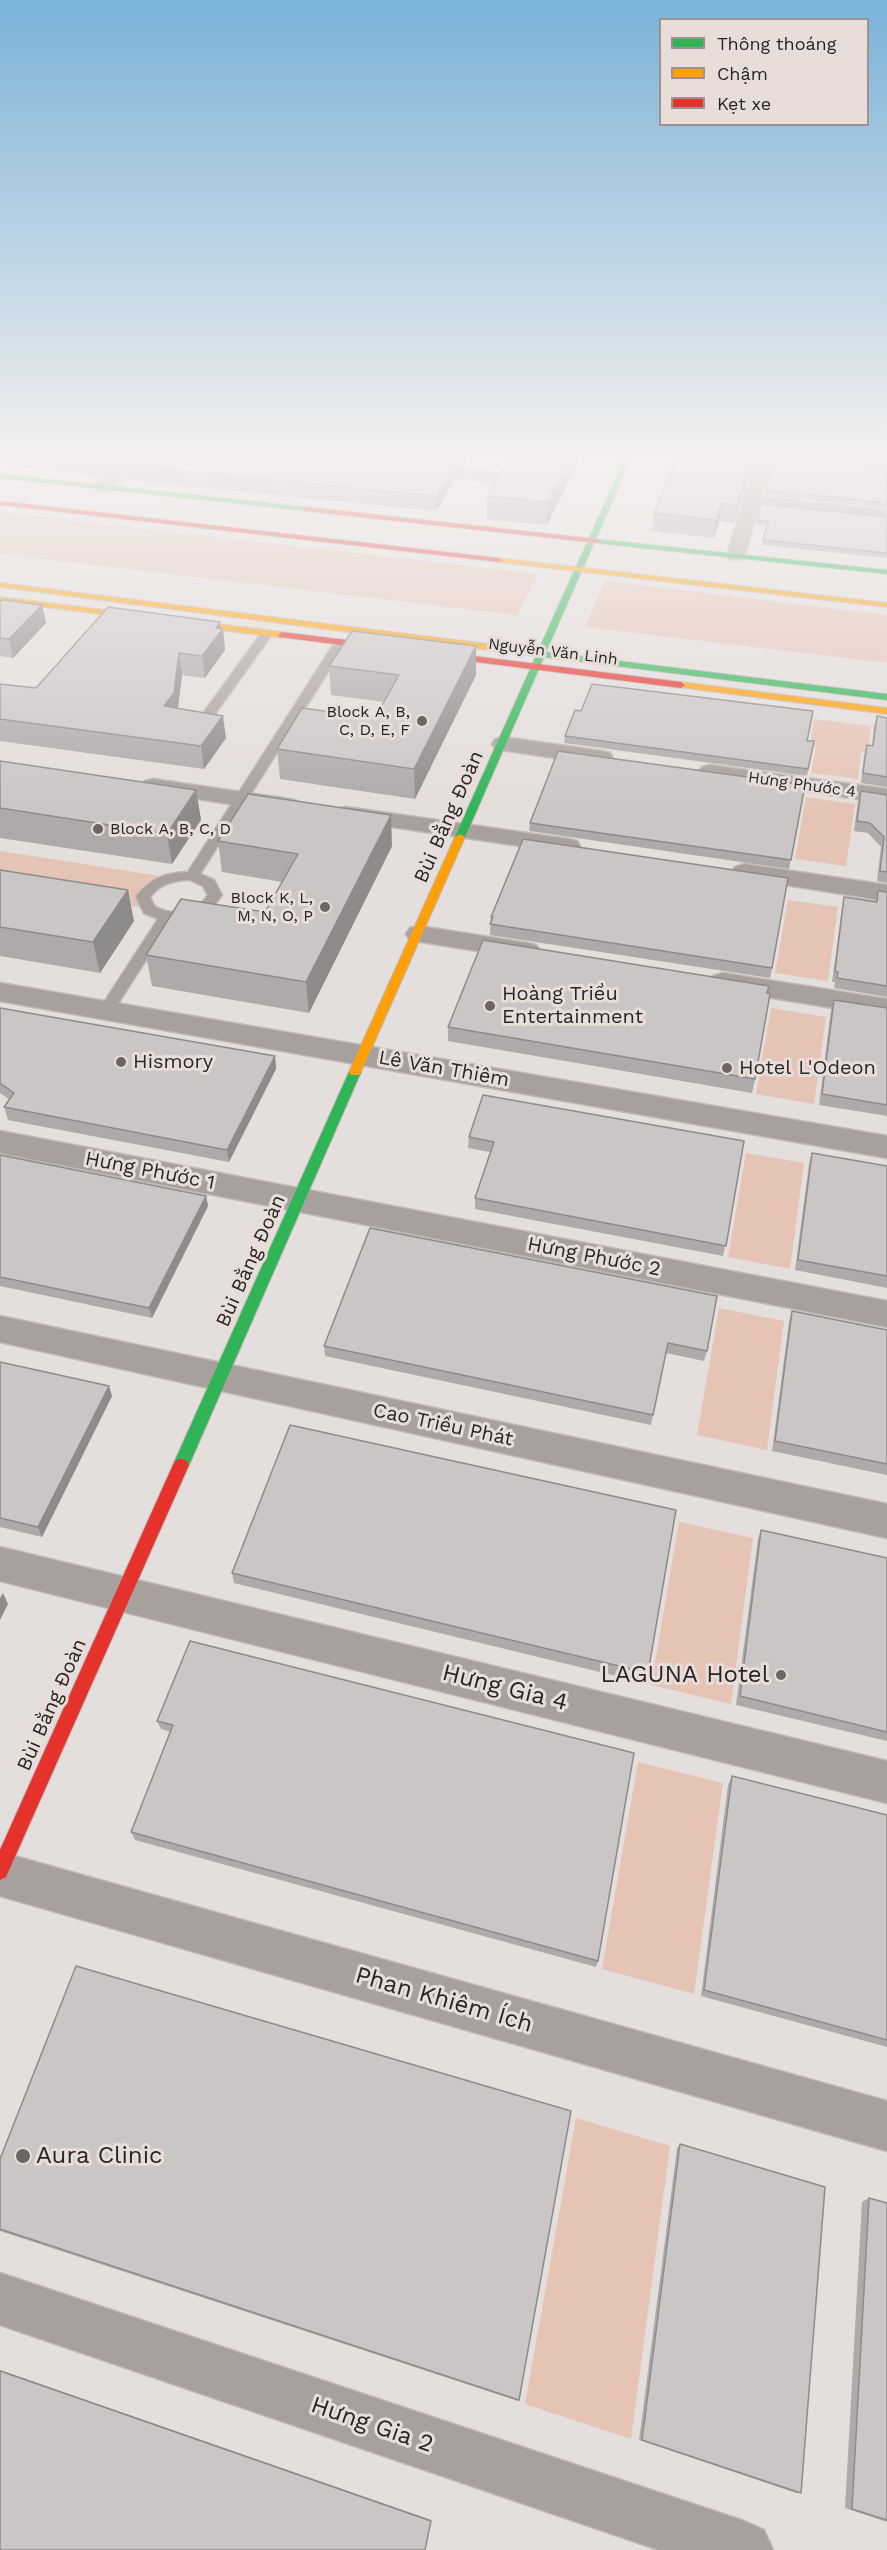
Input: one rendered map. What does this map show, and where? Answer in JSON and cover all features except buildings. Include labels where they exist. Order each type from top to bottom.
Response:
[{"type":"main road","name":"Bùi Bằng Đoàn","points":[[0,1873],[542,653],[555,635],[578,573]]},
{"type":"main road","points":[[613,573],[887,605]]},
{"type":"main road","name":"Nguyễn Văn Linh","points":[[0,585],[887,697]]},
{"type":"main road","name":"Nguyễn Văn Linh","points":[[0,599],[887,711]]},
{"type":"main road","points":[[251,631],[261,618]]},
{"type":"main road","name":"Nguyễn Văn Linh","points":[[531,632],[555,635]]},
{"type":"street","points":[[503,744],[618,760]]},
{"type":"street","name":"Hưng Phước 4","points":[[688,769],[887,796]]},
{"type":"street","points":[[126,782],[588,849]]},
{"type":"street","points":[[716,868],[887,893]]},
{"type":"street","points":[[419,934],[557,956]]},
{"type":"street","points":[[696,978],[887,1008]]},
{"type":"street","name":"Lê Văn Thiêm","points":[[0,992],[887,1147]]},
{"type":"street","name":"Hưng Phước 1","points":[[0,1142],[300,1200]]},
{"type":"street","name":"Hưng Phước 2","points":[[300,1200],[887,1314]]},
{"type":"street","name":"Cao Triều Phát","points":[[0,1329],[887,1521]]},
{"type":"street","name":"Hưng Gia 4","points":[[0,1564],[887,1782]]},
{"type":"street","name":"Phan Khiêm Ích","points":[[0,1873],[887,2126]]},
{"type":"street","name":"Hưng Gia 2","points":[[0,2299],[744,2550]]},
{"type":"lane","points":[[200,726],[267,633]]},
{"type":"lane","points":[[192,876],[341,642]]},
{"type":"lane","points":[[192,876],[209,883],[215,895],[207,908],[188,916],[166,917],[148,910],[143,897],[152,885],[170,877],[192,876]]},
{"type":"lane","points":[[106,1010],[166,917]]},
{"type":"shaded area","points":[[161,573],[538,574],[517,615]]},
{"type":"shaded area","points":[[605,581],[887,615],[887,663],[585,627]]},
{"type":"shaded area","points":[[814,719],[871,726],[868,752],[861,752],[858,779],[811,773],[816,746],[810,745]]},
{"type":"shaded area","points":[[806,797],[855,804],[846,866],[795,859]]},
{"type":"shaded area","points":[[0,851],[160,876],[146,883],[136,897],[140,907],[0,884]]},
{"type":"shaded area","points":[[788,900],[838,907],[828,981],[775,973]]},
{"type":"shaded area","points":[[771,1008],[826,1017],[814,1104],[756,1094]]},
{"type":"shaded area","points":[[746,1153],[804,1163],[790,1269],[728,1257]]},
{"type":"shaded area","points":[[719,1308],[784,1321],[767,1450],[697,1435]]},
{"type":"shaded area","points":[[679,1522],[753,1538],[731,1704],[651,1685]]},
{"type":"shaded area","points":[[638,1762],[723,1783],[694,1994],[602,1969]]},
{"type":"shaded area","points":[[576,2118],[670,2146],[631,2439],[525,2404]]},
{"type":"traffic: fast","points":[[460,837],[577,573]]},
{"type":"traffic: fast","points":[[488,647],[887,697]]},
{"type":"traffic: fast","points":[[181,1465],[355,1072]]},
{"type":"traffic: slow","points":[[611,573],[887,605]]},
{"type":"traffic: slow","points":[[0,585],[488,647]]},
{"type":"traffic: slow","points":[[0,599],[282,635]]},
{"type":"traffic: slow","points":[[681,685],[887,711]]},
{"type":"traffic: slow","points":[[355,1072],[460,837]]},
{"type":"traffic: jam","points":[[282,635],[681,685]]},
{"type":"traffic: jam","points":[[0,1871],[181,1465]]},
{"type":"place","name":"Block A, B, C, D, E, F","points":[[422,721]]},
{"type":"place","name":"Block A, B, C, D","points":[[98,829]]},
{"type":"place","name":"Block K, L, M, N, O, P","points":[[325,907]]},
{"type":"place","name":"Hoàng Triều Entertainment","points":[[490,1006]]},
{"type":"place","name":"Hismory","points":[[121,1062]]},
{"type":"place","name":"Hotel L'Odeon","points":[[727,1068]]},
{"type":"place","name":"LAGUNA Hotel","points":[[781,1675]]},
{"type":"place","name":"Aura Clinic","points":[[23,2156]]}]
